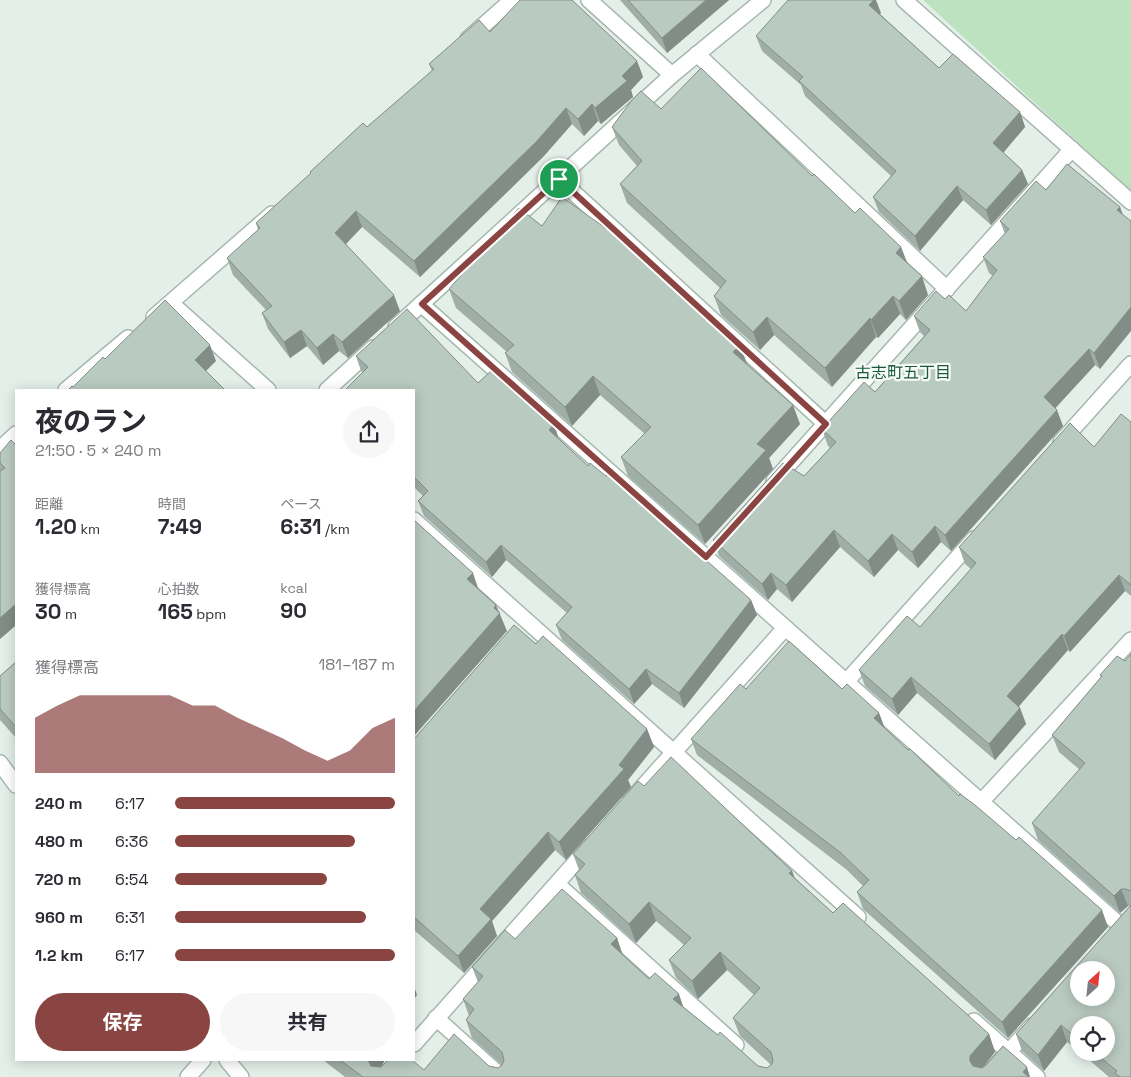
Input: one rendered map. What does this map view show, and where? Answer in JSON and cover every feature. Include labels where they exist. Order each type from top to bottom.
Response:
[{"type":"street","points":[[460,46],[512,0]]},
{"type":"street","points":[[589,0],[672,76]]},
{"type":"street","points":[[329,389],[672,76],[762,0]]},
{"type":"street","points":[[904,0],[1131,202]]},
{"type":"street","points":[[697,54],[947,289]]},
{"type":"street","points":[[766,490],[1072,149]]},
{"type":"street","points":[[559,179],[826,424]]},
{"type":"street","points":[[67,389],[172,303],[282,204]]},
{"type":"street","points":[[172,303],[267,389]]},
{"type":"street","points":[[422,304],[710,554],[786,628],[981,802],[1117,930],[1131,915]]},
{"type":"street","points":[[1052,453],[1131,364]]},
{"type":"street","points":[[0,449],[15,435]]},
{"type":"street","points":[[415,521],[524,625],[674,753],[867,926]]},
{"type":"street","points":[[846,682],[985,526]]},
{"type":"street","points":[[622,811],[786,628]]},
{"type":"street","points":[[981,802],[1131,640]]},
{"type":"street","points":[[0,763],[15,784]]},
{"type":"street","points":[[415,1043],[596,840]]},
{"type":"street","points":[[557,884],[748,1057]]},
{"type":"street","points":[[964,1012],[1037,1077]]},
{"type":"street","points":[[986,1077],[1040,1016]]},
{"type":"street","points":[[436,1018],[502,1077]]},
{"type":"street","points":[[188,1077],[202,1061]]},
{"type":"street","points":[[227,1061],[241,1077]]},
{"type":"green space","points":[[923,0],[1131,0],[1131,191]]},
{"type":"building","points":[[520,0],[572,0],[637,61],[622,76],[627,81],[595,108],[592,104],[578,119],[566,108],[537,141],[414,261],[356,211],[335,233],[394,295],[342,342],[333,334],[317,348],[301,330],[284,342],[262,313],[272,306],[227,258],[260,228],[256,223],[363,123],[367,127],[434,69],[429,64],[479,20],[490,32]]},
{"type":"building","points":[[628,0],[706,0],[662,38]]},
{"type":"building","points":[[788,0],[874,0],[869,5],[939,68],[953,54],[1020,112],[993,143],[1022,170],[986,210],[957,186],[915,236],[873,197],[896,171],[799,81],[803,77],[756,36]]},
{"type":"building","points":[[701,68],[812,176],[814,174],[855,213],[860,208],[901,247],[896,253],[922,276],[899,301],[893,296],[871,320],[870,318],[825,368],[767,317],[753,332],[714,296],[726,281],[620,184],[642,161],[612,127],[641,91],[661,109]]},
{"type":"building","points":[[1067,164],[1120,207],[1117,210],[1131,221],[1131,307],[1094,353],[1089,349],[1044,397],[1057,410],[945,535],[935,526],[912,552],[892,534],[868,561],[834,530],[786,585],[771,573],[762,584],[713,540],[783,463],[804,476],[836,442],[822,429],[864,382],[875,392],[930,330],[914,316],[936,291],[945,299],[949,295],[966,311],[997,270],[983,257],[1009,229],[1000,221],[1036,181],[1046,190]]},
{"type":"building","points":[[562,197],[636,250],[740,345],[733,352],[793,405],[757,444],[766,450],[698,525],[621,457],[651,427],[593,376],[565,407],[505,353],[514,345],[449,289],[519,208],[542,226]]},
{"type":"building","points":[[165,300],[210,345],[195,360],[224,389],[69,389],[103,357],[105,359]]},
{"type":"building","points":[[407,309],[478,383],[492,370],[554,424],[549,430],[588,466],[590,463],[606,476],[609,474],[751,600],[679,693],[646,669],[629,689],[556,625],[572,607],[501,545],[486,562],[418,501],[428,491],[415,478],[415,389],[346,389],[368,367],[356,356]]},
{"type":"building","points":[[1121,414],[1131,422],[1131,585],[1119,575],[1064,636],[1062,634],[1007,696],[1020,708],[989,744],[911,677],[892,699],[859,670],[907,616],[920,627],[976,563],[959,547],[1070,423],[1094,447]]},
{"type":"building","points":[[11,440],[15,444],[15,605],[0,618],[0,471],[5,468],[0,463],[0,453]]},
{"type":"building","points":[[415,521],[473,573],[467,579],[496,605],[494,608],[500,613],[415,710]]},
{"type":"building","points":[[514,625],[536,644],[543,636],[647,729],[619,765],[624,769],[559,842],[548,832],[480,909],[491,919],[458,956],[415,918],[415,738]]},
{"type":"building","points":[[789,641],[842,689],[847,684],[879,713],[874,718],[959,796],[960,794],[975,805],[1016,840],[1019,837],[1102,910],[1002,1022],[857,892],[869,880],[841,853],[691,739],[740,684],[746,689]]},
{"type":"building","points":[[1131,654],[1131,891],[1121,889],[1114,896],[1032,823],[1085,763],[1052,735],[1117,656],[1125,661]]},
{"type":"building","points":[[15,663],[15,726],[0,709],[0,676]]},
{"type":"building","points":[[671,757],[792,871],[789,873],[833,913],[843,903],[989,1034],[970,1056],[973,1066],[982,1068],[1003,1046],[1027,1067],[1023,1072],[1029,1077],[363,1077],[341,1061],[368,1061],[371,1066],[381,1067],[387,1061],[413,1061],[424,1070],[454,1034],[489,1066],[498,1068],[502,1065],[504,1060],[502,1052],[466,1020],[474,1009],[463,999],[483,976],[472,967],[505,930],[515,939],[562,889],[617,938],[611,944],[649,979],[655,973],[679,994],[673,999],[718,1035],[720,1032],[758,1066],[767,1068],[772,1064],[771,1052],[733,1018],[760,988],[720,952],[692,981],[669,960],[691,938],[649,902],[629,924],[575,875],[585,864],[573,854],[638,781],[644,786]]},
{"type":"building","points":[[1131,905],[1131,1077],[1120,1077],[1115,1073],[1117,1071],[1105,1061],[1115,1061],[1115,1016],[1070,1016],[1070,1032],[1061,1025],[1038,1055],[1016,1034],[1070,973],[1070,1006],[1115,1006],[1115,961],[1081,961]]},
{"type":"district","name":"古志町五丁目","points":[[903,372]]},
{"type":"route","points":[[559,179],[826,424],[706,557],[422,304],[559,179]]}]
